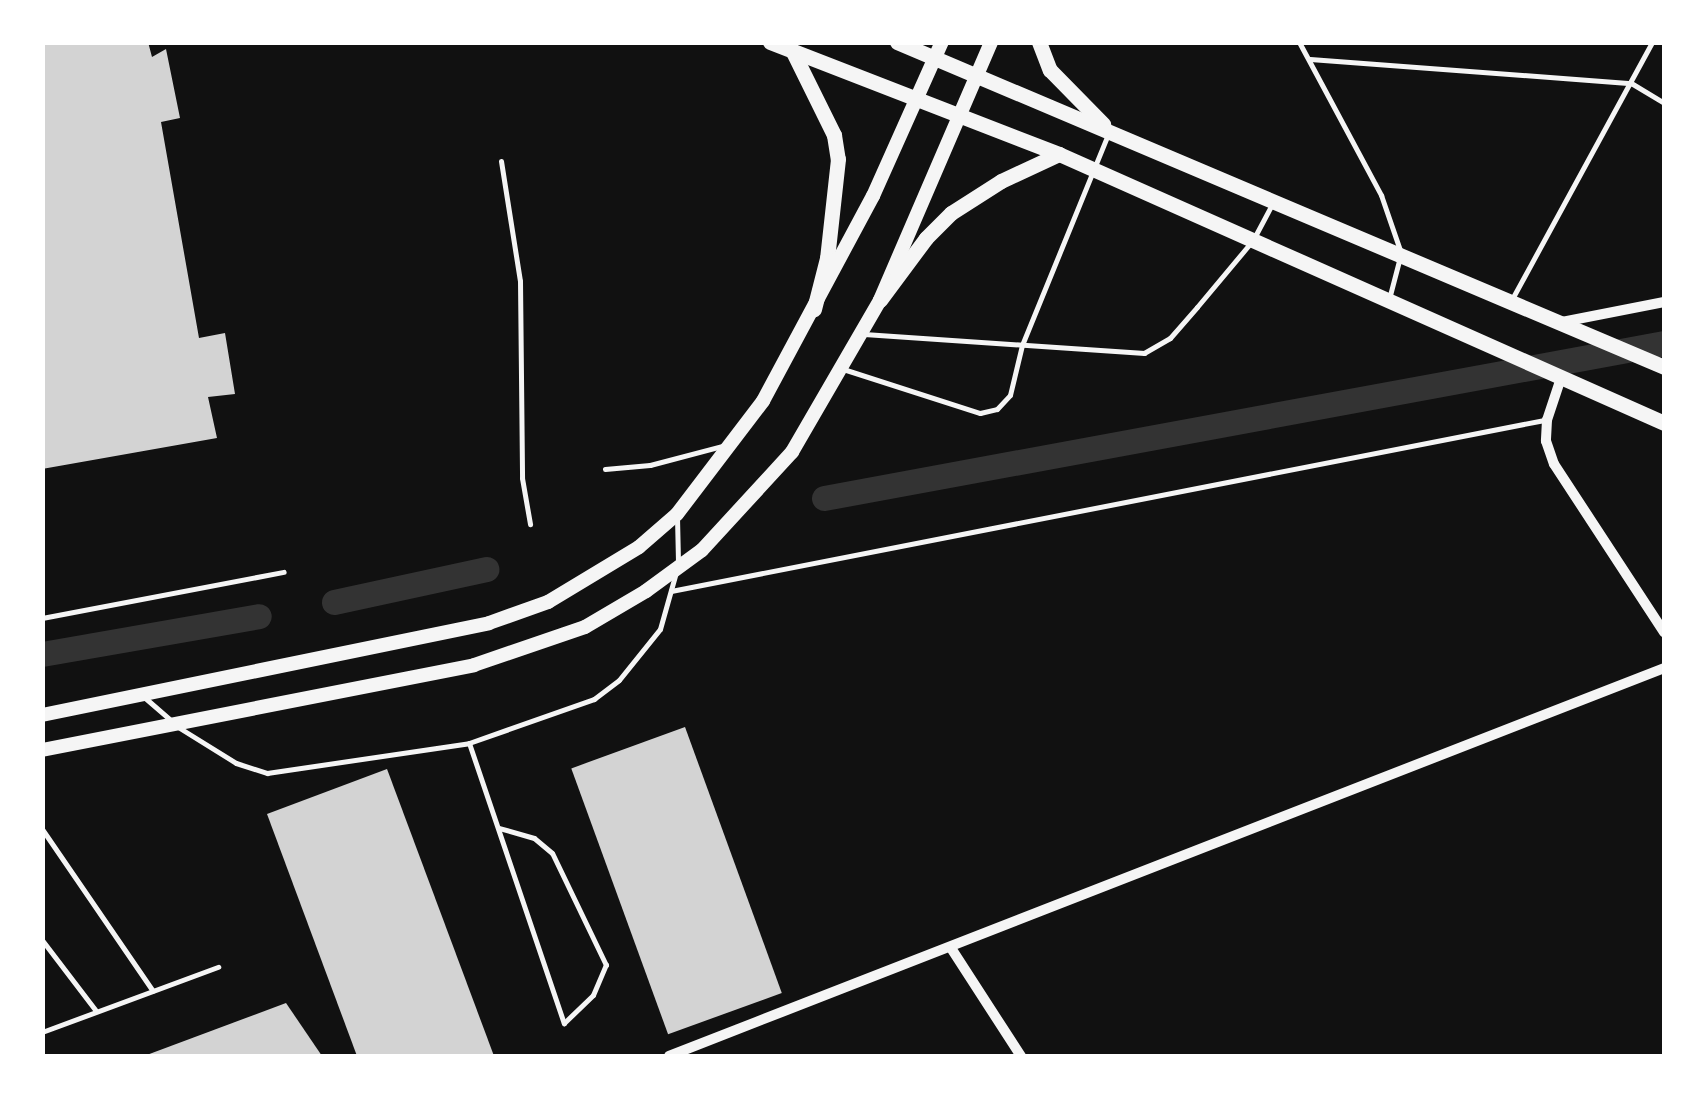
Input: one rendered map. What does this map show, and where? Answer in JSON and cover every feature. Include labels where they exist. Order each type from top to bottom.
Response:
[{"type":"main road","points":[[770,42],[1059,154],[1664,423]]},
{"type":"main road","points":[[897,42],[1664,367]]},
{"type":"main road","points":[[42,716],[488,624],[548,602],[639,547],[677,514],[735,443],[814,309],[942,42]]},
{"type":"main road","points":[[880,300],[992,42]]},
{"type":"main road","points":[[1039,42],[1050,70],[1109,131]]},
{"type":"main road","points":[[793,52],[834,135],[838,159],[834,216],[814,309]]},
{"type":"main road","points":[[42,750],[456,668],[585,627],[678,568],[744,508],[792,452],[880,300],[926,238],[951,213],[1001,180],[1059,154]]},
{"type":"street","points":[[1561,322],[1664,302]]},
{"type":"street","points":[[1560,378],[1547,420],[1546,441],[1554,464],[1664,632]]},
{"type":"street","points":[[668,1056],[1664,668]]},
{"type":"street","points":[[951,948],[1021,1056]]},
{"type":"lane","points":[[1299,42],[1382,195],[1401,254],[1388,302]]},
{"type":"lane","points":[[1511,300],[1652,42]]},
{"type":"lane","points":[[1310,59],[1631,83],[1664,103]]},
{"type":"lane","points":[[840,368],[980,412],[997,409],[1010,395],[1022,344],[1109,131]]},
{"type":"lane","points":[[501,161],[520,282],[522,478],[530,524]]},
{"type":"lane","points":[[861,333],[1144,353],[1170,338],[1252,240],[1275,200]]},
{"type":"lane","points":[[671,591],[1547,420]]},
{"type":"lane","points":[[605,469],[650,466],[735,443]]},
{"type":"lane","points":[[143,696],[176,726],[236,763],[267,773],[469,743],[594,698],[640,657],[660,629],[678,568],[677,514]]},
{"type":"lane","points":[[42,618],[284,572]]},
{"type":"lane","points":[[469,743],[564,1023],[593,995],[606,965],[552,853],[534,838],[498,828]]},
{"type":"lane","points":[[42,828],[152,991]]},
{"type":"lane","points":[[42,940],[96,1012]]},
{"type":"lane","points":[[42,1032],[218,967]]},
{"type":"building","points":[[42,42],[148,42],[152,57],[166,49],[180,118],[161,122],[199,338],[225,333],[235,394],[208,397],[217,438],[42,469]]},
{"type":"building","points":[[685,727],[782,993],[668,1034],[571,768]]},
{"type":"building","points":[[387,769],[494,1056],[357,1056],[267,814]]},
{"type":"building","points":[[286,1003],[322,1056],[144,1056]]},
{"type":"waterway","points":[[824,498],[1664,343]]},
{"type":"waterway","points":[[334,602],[486,569]]},
{"type":"waterway","points":[[42,654],[259,616]]}]
